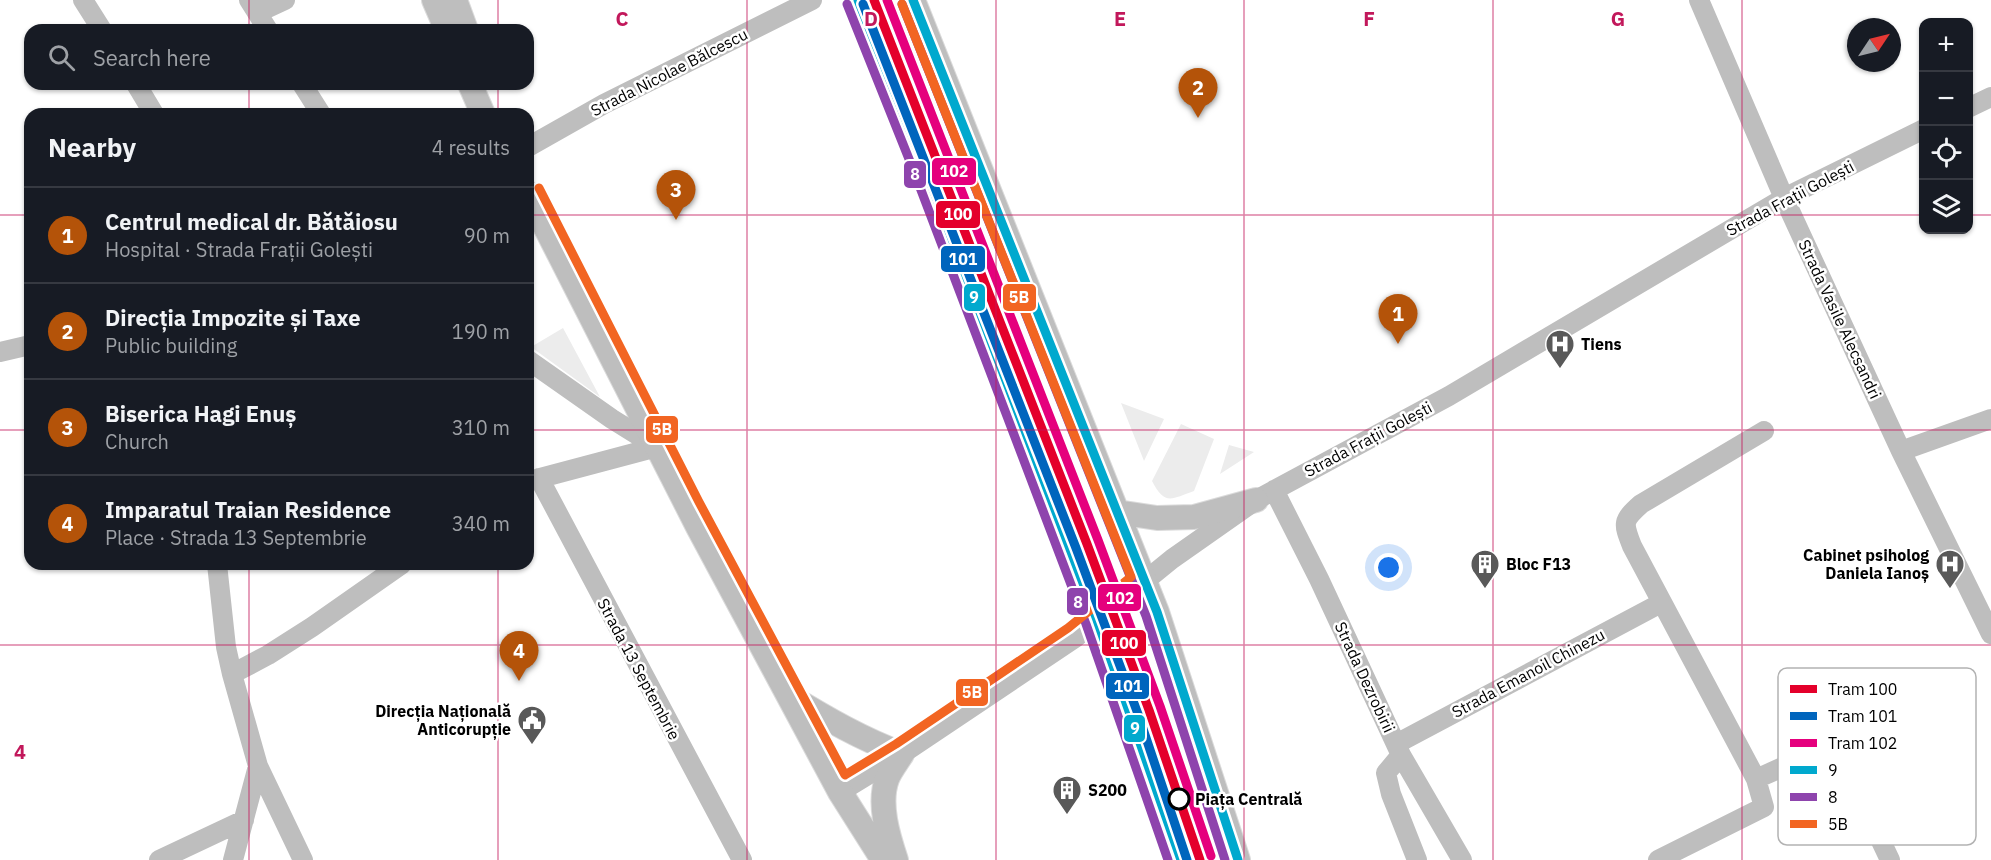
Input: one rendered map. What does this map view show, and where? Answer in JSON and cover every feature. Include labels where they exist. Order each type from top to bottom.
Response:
[{"type":"main road","points":[[434,0],[444,24]]},
{"type":"main road","points":[[455,0],[464,24]]},
{"type":"main road","points":[[858,0],[924,165],[1097,620],[1181,860]]},
{"type":"main road","points":[[914,0],[1145,580],[1238,860]]},
{"type":"main road","points":[[473,90],[480,108]]},
{"type":"main road","points":[[489,90],[497,108]]},
{"type":"main road","points":[[534,205],[657,447],[840,792],[883,860]]},
{"type":"main road","points":[[1117,512],[1157,518],[1194,517],[1265,495]]},
{"type":"main road","points":[[789,695],[836,725],[902,754],[886,780],[883,811],[896,860]]},
{"type":"street","points":[[83,0],[98,24]]},
{"type":"street","points":[[264,24],[253,7],[285,0]]},
{"type":"street","name":"Strada Nicolae Bălcescu","points":[[534,144],[604,104],[812,0]]},
{"type":"street","name":"Strada Vasile Alecsandri","points":[[1699,0],[1784,198],[1901,452],[1991,634]]},
{"type":"street","points":[[140,90],[150,108]]},
{"type":"street","points":[[306,90],[317,108]]},
{"type":"street","points":[[1973,106],[1991,97]]},
{"type":"street","name":"Strada Frații Golești","points":[[840,792],[902,754],[1075,638],[1172,559],[1265,495],[1449,396],[1784,198],[1919,131]]},
{"type":"street","points":[[0,352],[24,346]]},
{"type":"street","points":[[534,364],[657,447]]},
{"type":"street","points":[[1901,452],[1991,419]]},
{"type":"street","points":[[1658,860],[1764,807],[1756,779],[1661,603],[1624,527],[1627,517],[1641,504],[1764,430]]},
{"type":"street","points":[[534,479],[657,447]]},
{"type":"street","name":"Strada 13 Septembrie","points":[[534,481],[742,860]]},
{"type":"street","name":"Strada Dezrobirii","points":[[1265,495],[1319,579],[1399,749],[1462,860]]},
{"type":"street","points":[[218,570],[226,647],[258,766],[303,860]]},
{"type":"street","points":[[232,674],[268,655],[393,570]]},
{"type":"street","name":"Strada Emanoil Chinezu","points":[[1399,749],[1661,603]]},
{"type":"street","points":[[1399,749],[1386,773],[1391,794],[1417,860]]},
{"type":"street","points":[[233,860],[258,766]]},
{"type":"street","points":[[1756,779],[1778,769]]},
{"type":"street","points":[[159,860],[244,820]]},
{"type":"street","points":[[1883,845],[1890,860]]},
{"type":"shaded area","points":[[891,0],[1099,532],[1089,535],[882,3]]},
{"type":"shaded area","points":[[563,328],[600,397],[534,349],[534,345]]},
{"type":"shaded area","points":[[1121,403],[1164,419],[1144,461]]},
{"type":"shaded area","points":[[1181,424],[1214,439],[1194,491],[1169,498],[1161,494],[1152,481]]},
{"type":"shaded area","points":[[1229,445],[1254,452],[1220,474]]},
{"type":"shaded area","points":[[1166,714],[1215,860],[1205,860],[1156,718]]},
{"type":"tram line","name":"100","points":[[874,0],[1087,544],[1149,710],[1200,860]]},
{"type":"tram line","name":"102","points":[[887,0],[1098,540],[1160,706],[1211,856]]},
{"type":"tram line","name":"101","points":[[863,4],[1076,548],[1138,714],[1187,860]]},
{"type":"transit line","name":"9","points":[[858,0],[924,165],[1097,620],[1181,860]]},
{"type":"transit line","name":"9","points":[[913,0],[1157,612],[1238,860]]},
{"type":"transit line","name":"8","points":[[847,4],[913,169],[1086,624],[1168,860]]},
{"type":"transit line","name":"8","points":[[902,4],[1146,616],[1225,860]]},
{"type":"transit line","name":"5B","points":[[539,188],[699,502],[845,775],[896,744],[1068,628],[1131,577],[902,4]]},
{"type":"place","name":"Direcția Impozite și Taxe","points":[[1198,118]]},
{"type":"place","name":"Biserica Hagi Enuș","points":[[676,220]]},
{"type":"place","name":"Centrul medical dr. Bătăiosu","points":[[1398,344]]},
{"type":"place","name":"Tiens","points":[[1560,370]]},
{"type":"place","name":"Bloc F13","points":[[1485,590]]},
{"type":"place","name":"Cabinet psiholog Daniela Ianoș","points":[[1950,590]]},
{"type":"place","name":"Imparatul Traian Residence","points":[[519,681]]},
{"type":"place","name":"Direcția Națională Anticorupție","points":[[532,746]]},
{"type":"place","name":"Piața Centrală","points":[[1179,799]]},
{"type":"place","name":"S200","points":[[1067,816]]}]
